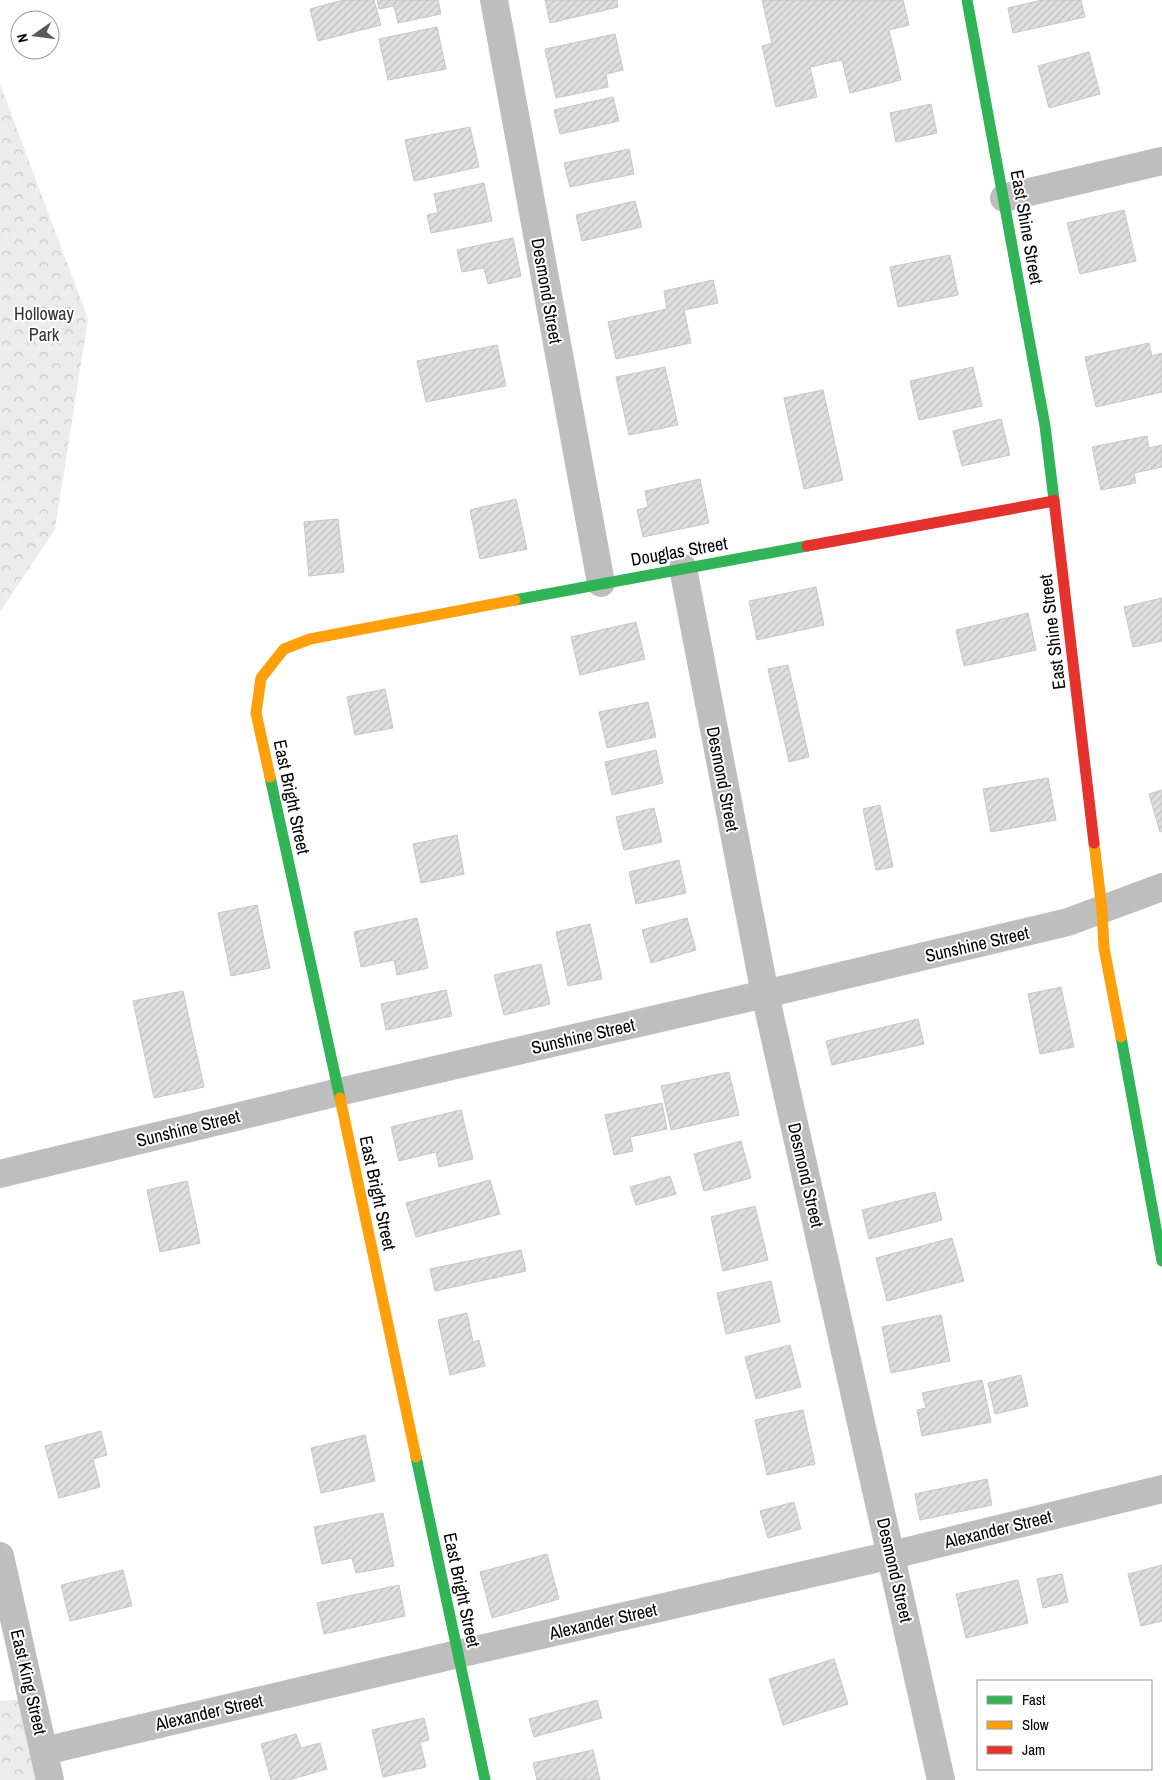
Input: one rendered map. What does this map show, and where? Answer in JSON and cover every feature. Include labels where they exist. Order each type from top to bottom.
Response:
[{"type":"street","name":"Desmond Street","points":[[494,0],[601,582]]},
{"type":"street","name":"East Shine Street","points":[[967,0],[1045,426],[1102,910],[1104,948],[1162,1261]]},
{"type":"street","points":[[1004,198],[1162,161]]},
{"type":"street","name":"Douglas Street","points":[[310,639],[601,582],[1054,501]]},
{"type":"street","name":"Desmond Street","points":[[683,568],[765,994],[941,1780]]},
{"type":"street","name":"East Bright Street","points":[[310,639],[284,649],[261,678],[256,713],[339,1092],[485,1780]]},
{"type":"street","name":"Sunshine Street","points":[[0,1174],[339,1092],[1068,922],[1162,887]]},
{"type":"street","name":"Alexander Street","points":[[44,1751],[458,1654],[892,1556],[1162,1489]]},
{"type":"street","name":"East King Street","points":[[0,1556],[50,1780]]},
{"type":"green space","name":"Holloway Park","points":[[0,84],[88,319],[55,529],[0,612]]},
{"type":"green space","points":[[33,1698],[48,1780],[0,1780],[0,1701]]},
{"type":"building","points":[[343,0],[374,0],[381,25],[318,41],[310,9]]},
{"type":"building","points":[[377,0],[438,0],[441,14],[398,23],[394,6],[379,9]]},
{"type":"building","points":[[545,0],[617,0],[618,7],[550,23]]},
{"type":"building","points":[[762,0],[903,0],[909,25],[889,30],[901,80],[850,93],[842,60],[810,67],[817,97],[776,107],[762,46],[772,43]]},
{"type":"building","points":[[1042,0],[1081,0],[1085,17],[1013,33],[1008,8]]},
{"type":"building","points":[[437,27],[446,69],[388,80],[379,39]]},
{"type":"building","points":[[615,34],[623,70],[606,74],[608,87],[556,98],[545,49]]},
{"type":"building","points":[[1089,52],[1100,94],[1049,108],[1038,66]]},
{"type":"building","points":[[613,97],[619,121],[560,134],[554,110]]},
{"type":"building","points":[[931,104],[937,133],[896,142],[890,113]]},
{"type":"building","points":[[470,127],[479,167],[414,181],[405,140]]},
{"type":"building","points":[[629,149],[634,174],[570,187],[564,163]]},
{"type":"building","points":[[484,183],[492,221],[431,233],[427,215],[438,213],[434,194]]},
{"type":"building","points":[[635,201],[642,227],[582,241],[576,215]]},
{"type":"building","points":[[1124,210],[1136,261],[1080,274],[1067,223]]},
{"type":"building","points":[[513,238],[521,276],[488,284],[484,268],[462,272],[457,250]]},
{"type":"building","points":[[950,255],[958,295],[898,307],[890,267]]},
{"type":"building","points":[[713,280],[718,303],[684,310],[691,343],[616,359],[608,322],[667,309],[664,291]]},
{"type":"building","points":[[1149,343],[1152,356],[1162,353],[1162,392],[1096,407],[1085,357]]},
{"type":"building","points":[[497,345],[506,386],[426,402],[417,361]]},
{"type":"building","points":[[665,367],[678,425],[629,435],[616,377]]},
{"type":"building","points":[[973,367],[982,406],[919,420],[910,381]]},
{"type":"building","points":[[823,390],[843,480],[804,489],[784,398]]},
{"type":"building","points":[[1001,419],[1010,455],[962,466],[953,431]]},
{"type":"building","points":[[1147,436],[1149,448],[1162,445],[1162,467],[1134,473],[1136,483],[1101,490],[1092,447]]},
{"type":"building","points":[[700,479],[709,523],[643,537],[637,510],[648,507],[645,491]]},
{"type":"building","points":[[516,499],[527,549],[480,559],[470,510]]},
{"type":"building","points":[[338,519],[344,572],[309,576],[304,522]]},
{"type":"building","points":[[816,587],[824,625],[757,640],[749,601]]},
{"type":"building","points":[[1162,598],[1162,641],[1133,647],[1124,607]]},
{"type":"building","points":[[1028,613],[1036,650],[964,666],[956,630]]},
{"type":"building","points":[[636,622],[645,659],[580,675],[571,637]]},
{"type":"building","points":[[788,665],[809,757],[789,762],[768,669]]},
{"type":"building","points":[[385,689],[393,728],[355,735],[347,697]]},
{"type":"building","points":[[648,702],[656,737],[607,748],[599,712]]},
{"type":"building","points":[[656,750],[663,783],[612,795],[605,762]]},
{"type":"building","points":[[1048,778],[1056,820],[991,832],[983,789]]},
{"type":"building","points":[[1162,790],[1162,831],[1160,832],[1149,794]]},
{"type":"building","points":[[880,805],[893,867],[876,870],[863,809]]},
{"type":"building","points":[[654,808],[662,842],[624,850],[616,817]]},
{"type":"building","points":[[457,835],[464,874],[421,883],[413,844]]},
{"type":"building","points":[[679,860],[686,893],[636,904],[629,872]]},
{"type":"building","points":[[257,905],[270,968],[231,976],[218,913]]},
{"type":"building","points":[[417,918],[428,968],[397,975],[394,960],[361,967],[354,932]]},
{"type":"building","points":[[687,918],[696,950],[651,963],[642,930]]},
{"type":"building","points":[[590,924],[602,979],[568,986],[556,932]]},
{"type":"building","points":[[541,964],[550,1004],[504,1015],[494,975]]},
{"type":"building","points":[[1061,987],[1074,1047],[1040,1054],[1028,994]]},
{"type":"building","points":[[446,990],[452,1016],[386,1030],[381,1004]]},
{"type":"building","points":[[183,991],[204,1087],[154,1098],[133,1001]]},
{"type":"building","points":[[918,1019],[924,1044],[832,1065],[826,1041]]},
{"type":"building","points":[[729,1072],[739,1115],[671,1130],[661,1086]]},
{"type":"building","points":[[662,1103],[667,1129],[630,1137],[633,1151],[614,1155],[605,1115]]},
{"type":"building","points":[[461,1110],[473,1159],[439,1167],[436,1152],[399,1161],[391,1127]]},
{"type":"building","points":[[741,1141],[751,1178],[704,1191],[694,1154]]},
{"type":"building","points":[[670,1176],[676,1194],[636,1205],[630,1187]]},
{"type":"building","points":[[490,1180],[500,1214],[416,1237],[406,1203]]},
{"type":"building","points":[[187,1181],[200,1243],[160,1252],[147,1190]]},
{"type":"building","points":[[935,1192],[942,1220],[869,1239],[862,1210]]},
{"type":"building","points":[[755,1206],[768,1260],[723,1271],[711,1217]]},
{"type":"building","points":[[952,1238],[964,1281],[887,1301],[876,1258]]},
{"type":"building","points":[[521,1250],[526,1271],[435,1291],[430,1269]]},
{"type":"building","points":[[771,1281],[780,1322],[726,1334],[717,1293]]},
{"type":"building","points":[[467,1313],[473,1342],[479,1340],[485,1366],[450,1375],[438,1320]]},
{"type":"building","points":[[941,1315],[950,1361],[891,1373],[882,1327]]},
{"type":"building","points":[[790,1345],[801,1387],[756,1399],[745,1357]]},
{"type":"building","points":[[1021,1375],[1028,1406],[995,1414],[988,1383]]},
{"type":"building","points":[[982,1380],[991,1422],[922,1436],[917,1410],[926,1408],[922,1393]]},
{"type":"building","points":[[803,1410],[815,1464],[767,1475],[755,1420]]},
{"type":"building","points":[[101,1431],[107,1455],[93,1459],[100,1487],[59,1498],[45,1446]]},
{"type":"building","points":[[365,1435],[375,1481],[321,1493],[311,1448]]},
{"type":"building","points":[[987,1479],[992,1505],[920,1520],[915,1494]]},
{"type":"building","points":[[794,1502],[801,1529],[768,1538],[760,1511]]},
{"type":"building","points":[[383,1513],[394,1566],[356,1573],[352,1558],[322,1564],[314,1527]]},
{"type":"building","points":[[547,1554],[559,1599],[492,1618],[480,1572]]},
{"type":"building","points":[[1162,1565],[1162,1621],[1141,1626],[1128,1574]]},
{"type":"building","points":[[123,1570],[132,1606],[70,1621],[61,1585]]},
{"type":"building","points":[[1062,1574],[1068,1602],[1043,1608],[1037,1579]]},
{"type":"building","points":[[1018,1580],[1028,1623],[966,1638],[956,1594]]},
{"type":"building","points":[[399,1585],[405,1616],[324,1634],[317,1603]]},
{"type":"building","points":[[834,1659],[848,1704],[783,1725],[769,1679]]},
{"type":"building","points":[[597,1700],[602,1718],[534,1737],[529,1719]]},
{"type":"building","points":[[424,1718],[429,1740],[420,1742],[426,1767],[383,1777],[372,1730]]},
{"type":"building","points":[[296,1734],[301,1748],[320,1743],[327,1769],[289,1780],[271,1780],[261,1744]]},
{"type":"building","points":[[593,1750],[600,1780],[537,1780],[533,1763]]},
{"type":"traffic: fast","points":[[967,0],[1045,426],[1054,500]]},
{"type":"traffic: fast","points":[[515,600],[807,546]]},
{"type":"traffic: fast","points":[[270,777],[340,1098]]},
{"type":"traffic: fast","points":[[1121,1037],[1162,1261]]},
{"type":"traffic: fast","points":[[416,1457],[485,1780]]},
{"type":"traffic: slow","points":[[270,777],[256,713],[261,678],[284,649],[310,639],[515,600]]},
{"type":"traffic: slow","points":[[1094,843],[1102,910],[1104,948],[1121,1037]]},
{"type":"traffic: slow","points":[[340,1098],[416,1457]]},
{"type":"traffic: jam","points":[[1054,500],[1094,843]]},
{"type":"traffic: jam","points":[[807,546],[1054,501]]}]
